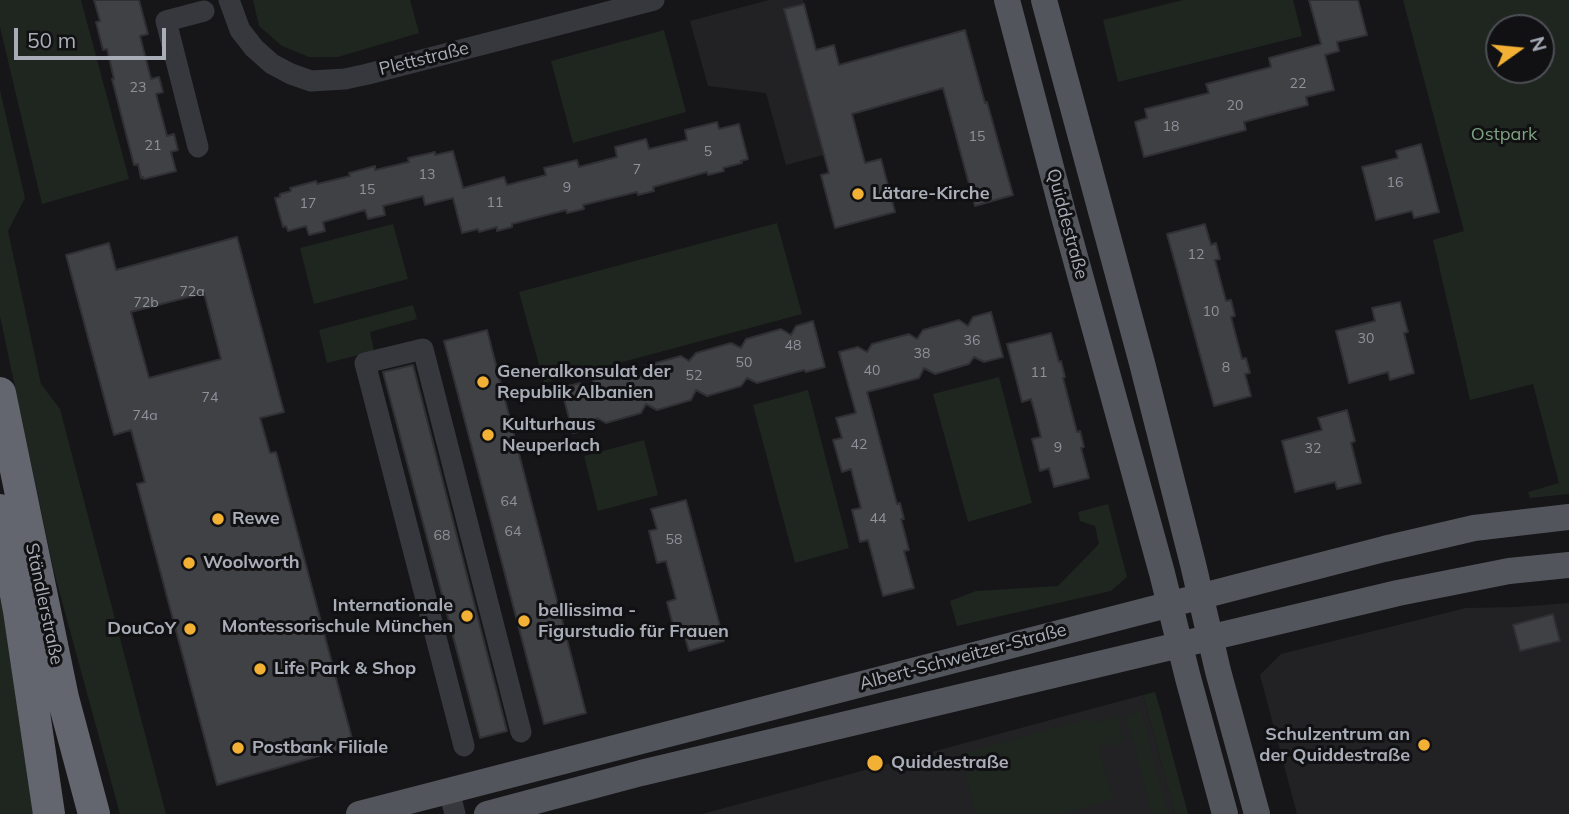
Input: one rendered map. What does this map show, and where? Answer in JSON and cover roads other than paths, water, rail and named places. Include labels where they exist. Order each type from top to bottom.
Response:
[{"type":"highway","name":"Ständlerstraße","points":[[0,393],[64,698],[94,814]]},
{"type":"highway","name":"Ständlerstraße","points":[[0,509],[19,611],[49,814]]},
{"type":"main road","name":"Quiddestraße","points":[[1007,0],[1224,814]]},
{"type":"main road","name":"Quiddestraße","points":[[1044,0],[1258,814]]},
{"type":"main road","name":"Albert-Schweitzer-Straße","points":[[359,814],[452,802],[1170,604],[1371,552],[1474,528],[1569,517]]},
{"type":"main road","name":"Albert-Schweitzer-Straße","points":[[487,814],[641,773],[1398,593],[1509,570],[1569,565]]},
{"type":"street","name":"Plettstraße","points":[[229,0],[240,30],[254,48],[272,64],[311,81],[345,79],[368,74],[654,0]]},
{"type":"street","points":[[198,148],[166,21],[204,10]]},
{"type":"street","points":[[464,746],[365,363],[423,349],[521,732]]},
{"type":"place","name":"Lätare-Kirche","points":[[858,194]]},
{"type":"place","name":"Generalkonsulat der Republik Albanien","points":[[483,382]]},
{"type":"place","name":"Kulturhaus Neuperlach","points":[[488,435]]},
{"type":"place","name":"Rewe","points":[[218,519]]},
{"type":"place","name":"Woolworth","points":[[189,563]]},
{"type":"place","name":"Internationale Montessorischule München","points":[[467,616]]},
{"type":"place","name":"bellissima - Figurstudio für Frauen","points":[[524,621]]},
{"type":"place","name":"DouCoY","points":[[190,629]]},
{"type":"place","name":"Life Park & Shop","points":[[260,669]]},
{"type":"place","name":"Schulzentrum an der Quiddestraße","points":[[1424,745]]},
{"type":"place","name":"Postbank Filiale","points":[[238,748]]},
{"type":"place","name":"Quiddestraße","points":[[875,763]]},
{"type":"park label","name":"Ostpark","points":[[1504,135]]}]
